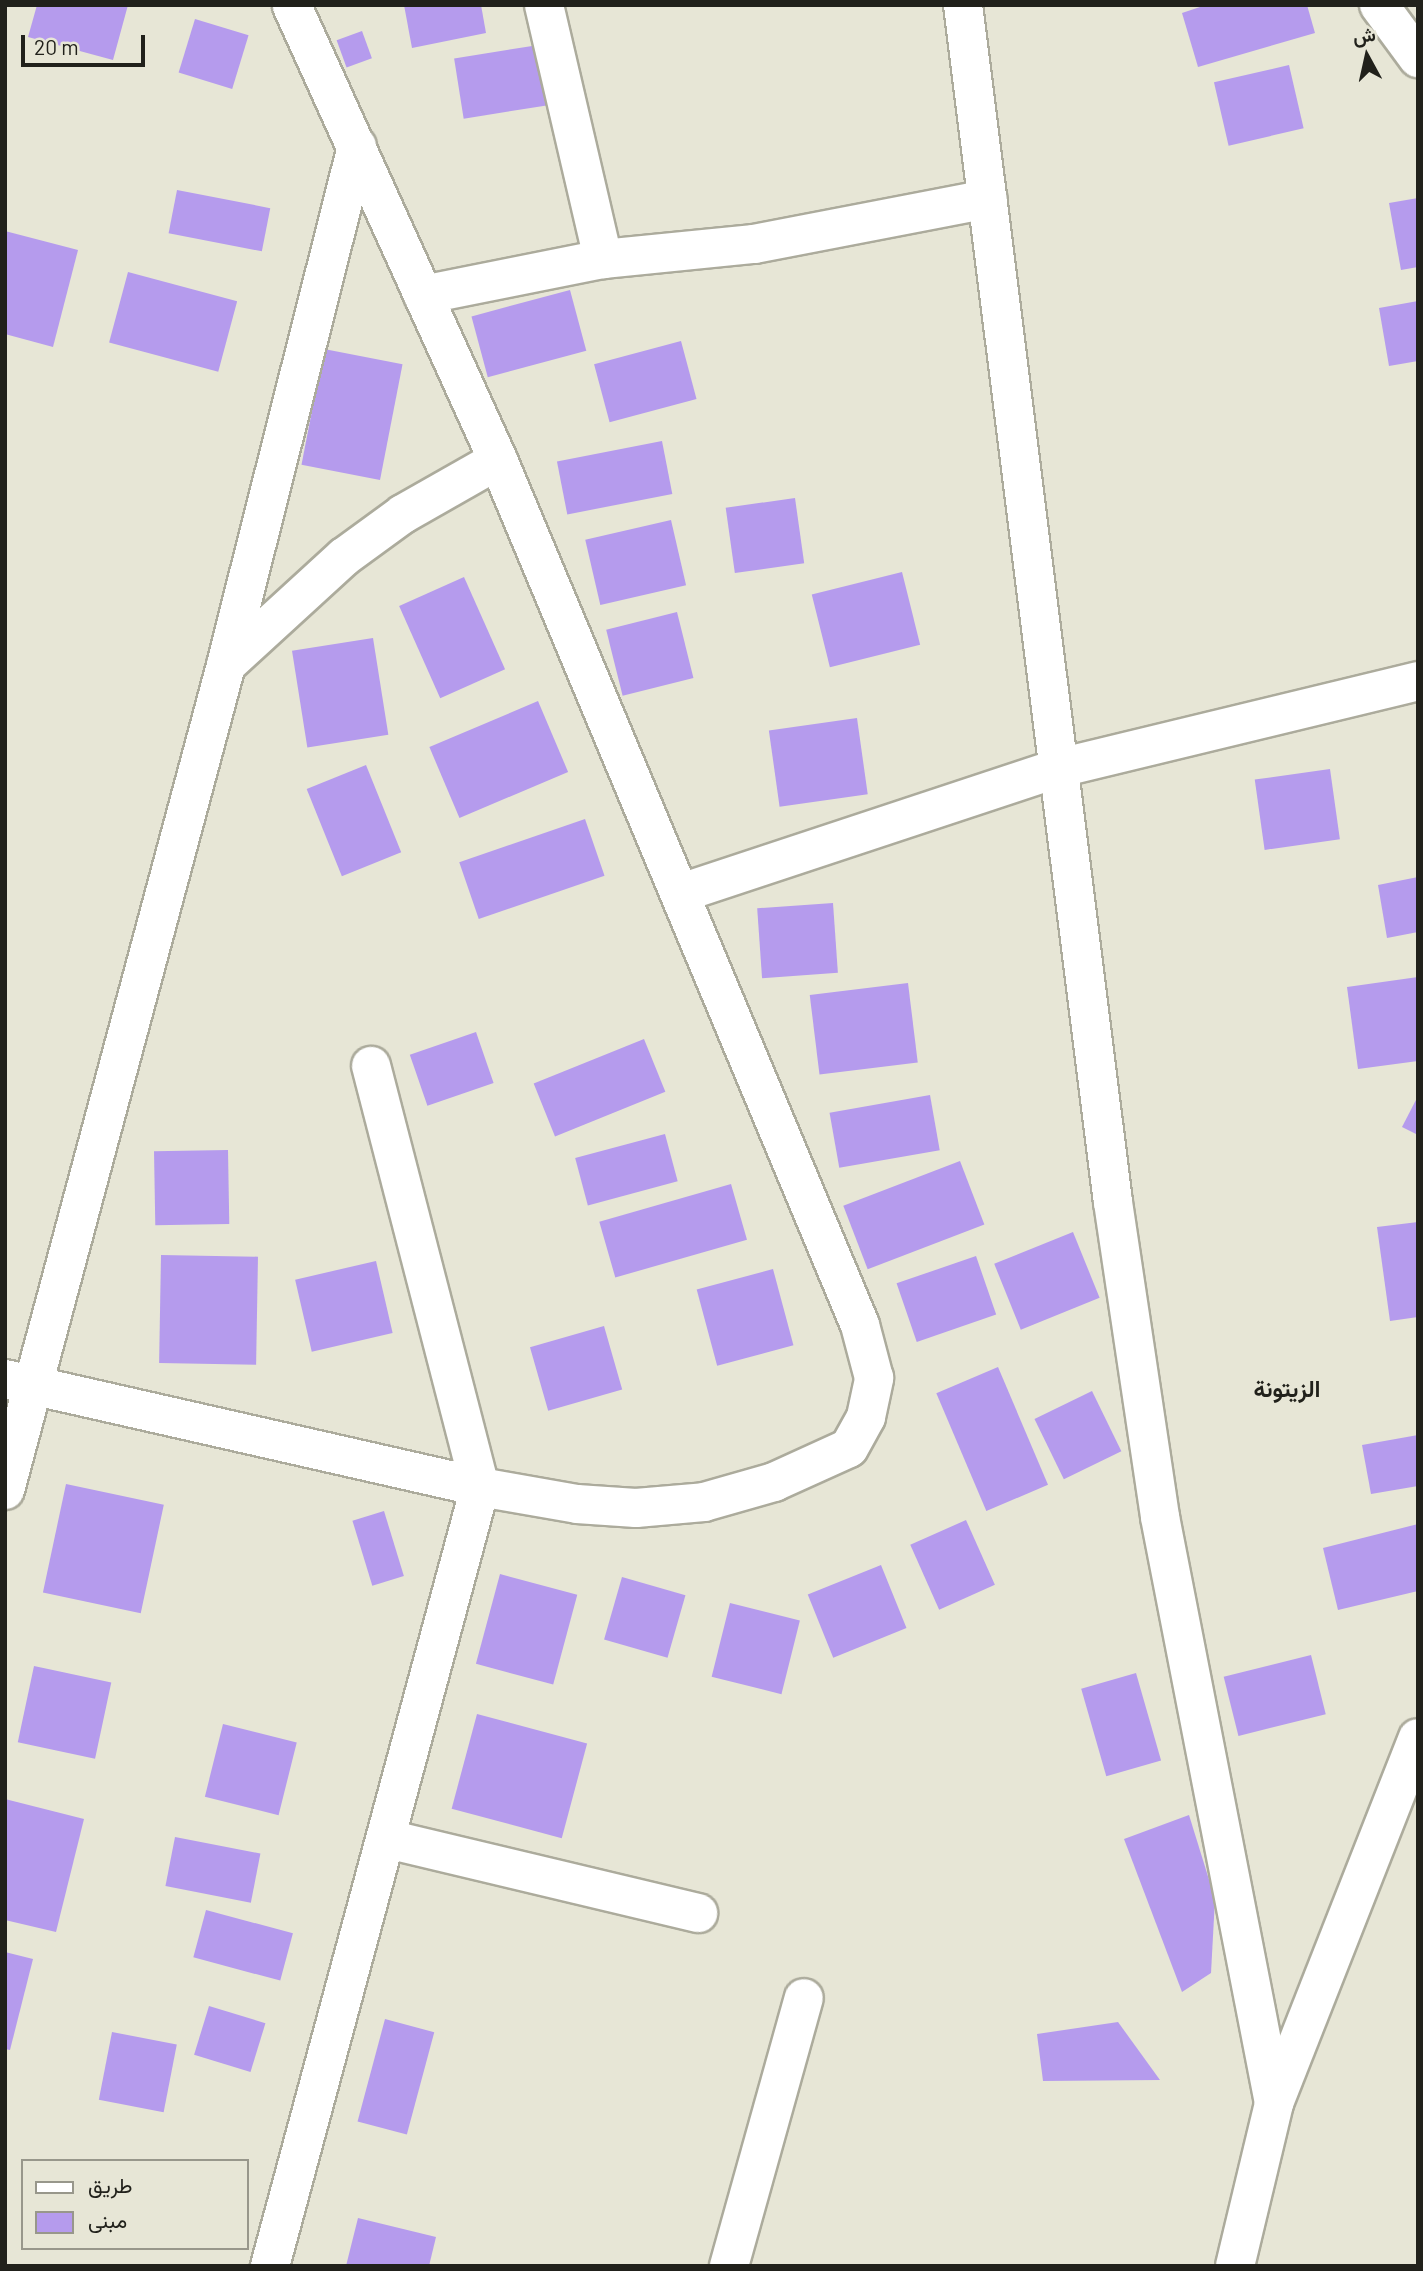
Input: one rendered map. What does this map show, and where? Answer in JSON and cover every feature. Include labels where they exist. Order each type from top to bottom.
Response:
[{"type":"street","points":[[20,1382],[480,1486],[612,1507],[704,1502],[774,1482],[849,1448],[866,1417],[874,1378],[860,1325],[803,1196],[681,893],[498,460],[292,5]]},
{"type":"street","points":[[544,5],[603,259]]},
{"type":"street","points":[[963,5],[1113,1202],[1160,1517],[1274,2103]]},
{"type":"street","points":[[1379,5],[1418,58]]},
{"type":"street","points":[[5,1490],[20,1382],[226,665],[356,146]]},
{"type":"street","points":[[423,295],[603,259],[754,244],[988,199]]},
{"type":"street","points":[[226,665],[344,556],[403,514],[498,460]]},
{"type":"street","points":[[681,893],[1059,768],[1418,681]]},
{"type":"street","points":[[270,2266],[480,1486],[372,1066]]},
{"type":"street","points":[[1235,2266],[1274,2103],[1418,1738]]},
{"type":"street","points":[[387,1839],[698,1913]]},
{"type":"street","points":[[729,2266],[804,1998]]},
{"type":"building","points":[[37,5],[128,5],[113,60],[28,37]]},
{"type":"building","points":[[404,5],[481,5],[486,33],[412,48]]},
{"type":"building","points":[[1206,5],[1307,5],[1315,33],[1198,67],[1182,13]]},
{"type":"building","points":[[195,19],[249,35],[232,89],[179,73]]},
{"type":"building","points":[[362,31],[372,58],[347,67],[337,40]]},
{"type":"building","points":[[545,44],[555,104],[464,119],[454,58]]},
{"type":"building","points":[[1289,65],[1304,128],[1229,146],[1214,82]]},
{"type":"building","points":[[177,190],[270,208],[262,251],[169,233]]},
{"type":"building","points":[[1418,198],[1418,267],[1401,270],[1389,203]]},
{"type":"building","points":[[5,231],[78,250],[53,347],[5,334]]},
{"type":"building","points":[[128,272],[237,301],[218,372],[109,343]]},
{"type":"building","points":[[570,290],[586,351],[488,377],[471,316]]},
{"type":"building","points":[[1418,301],[1418,361],[1389,366],[1379,308]]},
{"type":"building","points":[[681,341],[697,399],[610,422],[594,364]]},
{"type":"building","points":[[324,349],[403,364],[380,480],[301,465]]},
{"type":"building","points":[[662,441],[672,494],[567,514],[557,461]]},
{"type":"building","points":[[795,498],[804,563],[735,573],[726,508]]},
{"type":"building","points":[[671,520],[686,585],[600,605],[585,540]]},
{"type":"building","points":[[902,572],[920,645],[830,667],[812,594]]},
{"type":"building","points":[[464,577],[505,669],[440,698],[399,606]]},
{"type":"building","points":[[677,612],[693,678],[623,696],[606,630]]},
{"type":"building","points":[[373,638],[388,735],[307,748],[292,651]]},
{"type":"building","points":[[538,701],[568,772],[459,818],[429,747]]},
{"type":"building","points":[[857,718],[868,794],[780,807],[769,730]]},
{"type":"building","points":[[366,765],[401,852],[342,876],[307,789]]},
{"type":"building","points":[[1330,769],[1340,839],[1265,850],[1255,780]]},
{"type":"building","points":[[585,819],[605,876],[479,919],[459,862]]},
{"type":"building","points":[[1418,877],[1418,932],[1387,938],[1378,885]]},
{"type":"building","points":[[833,903],[838,973],[762,978],[757,908]]},
{"type":"building","points":[[1418,977],[1418,1061],[1358,1069],[1347,987]]},
{"type":"building","points":[[908,983],[918,1062],[819,1074],[810,995]]},
{"type":"building","points":[[476,1032],[494,1083],[427,1106],[410,1055]]},
{"type":"building","points":[[644,1039],[665,1092],[555,1136],[534,1084]]},
{"type":"building","points":[[930,1095],[940,1150],[839,1168],[830,1113]]},
{"type":"building","points":[[1418,1096],[1418,1135],[1402,1127]]},
{"type":"building","points":[[665,1134],[678,1181],[588,1205],[575,1158]]},
{"type":"building","points":[[228,1150],[229,1224],[155,1225],[154,1151]]},
{"type":"building","points":[[960,1161],[984,1224],[868,1269],[843,1206]]},
{"type":"building","points":[[731,1184],[747,1240],[615,1278],[599,1222]]},
{"type":"building","points":[[1418,1222],[1418,1317],[1390,1321],[1377,1227]]},
{"type":"building","points":[[1073,1232],[1100,1298],[1021,1330],[994,1264]]},
{"type":"building","points":[[161,1255],[258,1257],[256,1365],[159,1363]]},
{"type":"building","points":[[976,1256],[996,1315],[917,1342],[897,1283]]},
{"type":"building","points":[[376,1261],[393,1333],[312,1352],[295,1280]]},
{"type":"building","points":[[773,1269],[793,1345],[717,1366],[697,1289]]},
{"type":"building","points":[[604,1326],[622,1389],[548,1411],[530,1347]]},
{"type":"building","points":[[998,1367],[1048,1485],[986,1511],[936,1393]]},
{"type":"building","points":[[1092,1391],[1121,1451],[1064,1479],[1034,1419]]},
{"type":"building","points":[[1418,1435],[1418,1486],[1371,1494],[1362,1445]]},
{"type":"building","points":[[66,1484],[164,1505],[141,1613],[43,1593]]},
{"type":"building","points":[[384,1511],[404,1576],[372,1586],[352,1521]]},
{"type":"building","points":[[966,1520],[995,1585],[939,1610],[910,1545]]},
{"type":"building","points":[[1418,1524],[1418,1591],[1338,1610],[1323,1548]]},
{"type":"building","points":[[881,1565],[906,1628],[833,1658],[808,1595]]},
{"type":"building","points":[[500,1574],[577,1595],[553,1685],[476,1664]]},
{"type":"building","points":[[622,1577],[685,1595],[668,1658],[604,1639]]},
{"type":"building","points":[[730,1603],[800,1620],[781,1694],[712,1677]]},
{"type":"building","points":[[1311,1655],[1326,1714],[1238,1736],[1224,1677]]},
{"type":"building","points":[[34,1666],[111,1682],[95,1759],[18,1742]]},
{"type":"building","points":[[1136,1673],[1161,1760],[1106,1776],[1081,1689]]},
{"type":"building","points":[[477,1714],[587,1744],[562,1838],[452,1809]]},
{"type":"building","points":[[223,1724],[297,1742],[279,1815],[205,1797]]},
{"type":"building","points":[[5,1799],[84,1819],[56,1932],[5,1920]]},
{"type":"building","points":[[1189,1815],[1215,1899],[1211,1973],[1182,1992],[1124,1839]]},
{"type":"building","points":[[175,1837],[260,1854],[251,1903],[165,1886]]},
{"type":"building","points":[[206,1910],[293,1933],[280,1981],[193,1957]]},
{"type":"building","points":[[5,1952],[33,1959],[10,2050],[5,2049]]},
{"type":"building","points":[[209,2006],[265,2023],[251,2072],[194,2055]]},
{"type":"building","points":[[385,2019],[434,2032],[407,2135],[358,2121]]},
{"type":"building","points":[[1118,2022],[1160,2080],[1043,2081],[1037,2034]]},
{"type":"building","points":[[112,2032],[177,2045],[164,2112],[99,2100]]},
{"type":"building","points":[[358,2218],[436,2237],[429,2266],[346,2266]]},
{"type":"district","name":"الزيتونة","points":[[1287,1388]]}]
